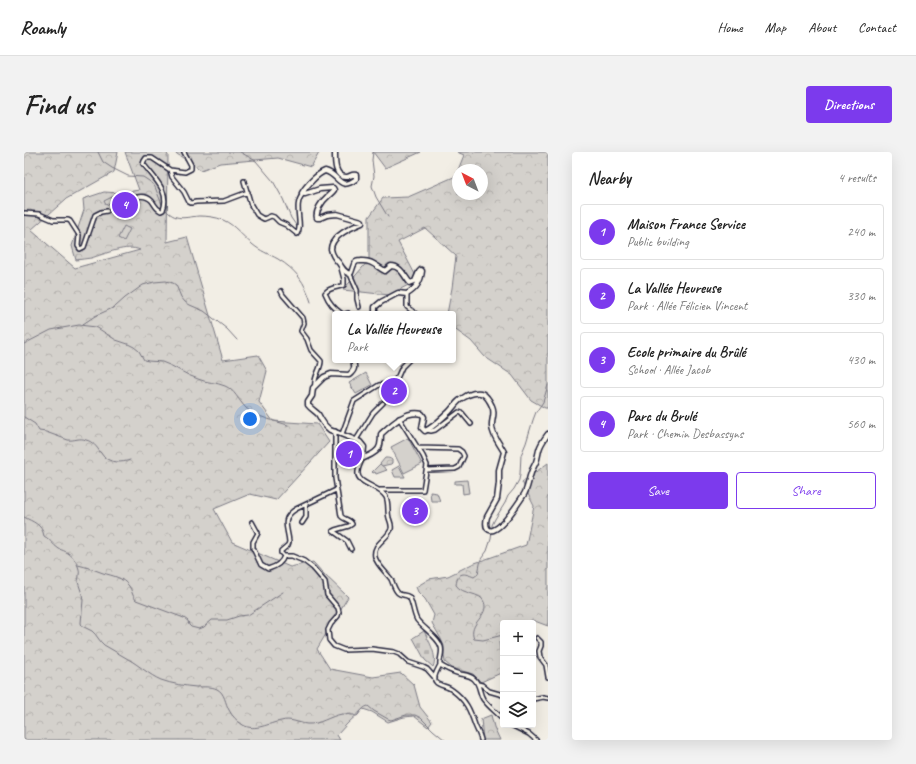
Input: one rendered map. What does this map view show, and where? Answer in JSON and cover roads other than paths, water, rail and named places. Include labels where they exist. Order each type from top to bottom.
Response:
[{"type":"main road","points":[[303,194],[305,188],[319,174],[325,171],[344,184],[348,184],[356,179],[356,175],[354,174],[346,177],[338,174],[335,164],[335,152]]},
{"type":"main road","points":[[303,194],[320,189],[333,188],[334,191],[323,202],[316,215],[316,218],[337,214],[362,221],[362,223],[347,229],[333,241],[331,248],[332,254],[344,271],[350,274],[352,273],[355,262],[370,262],[374,263],[385,271],[391,266],[396,267],[401,270],[410,282],[415,282],[418,272],[422,270],[422,275],[416,287],[407,294],[395,294],[378,304],[375,307],[375,311]]},
{"type":"main road","points":[[354,363],[354,368],[349,375],[336,374],[324,376],[313,388],[308,406],[317,414],[323,424],[330,430],[360,442],[364,447],[363,458],[368,457],[378,449],[381,434],[400,418],[413,413],[422,414],[424,417],[422,428],[425,431],[448,413],[461,399],[475,392],[485,395],[492,405],[494,413],[492,429],[504,452],[499,470],[498,499],[486,518],[486,527],[491,531],[498,528],[523,496],[540,447],[548,434]]},
{"type":"street","points":[[127,203],[133,198],[140,196],[151,200],[158,210],[163,210],[164,198],[162,188],[143,164],[144,161],[146,158],[152,158],[170,170],[185,172],[190,169],[191,165],[184,152]]},
{"type":"street","points":[[170,170],[172,177],[191,203],[224,200],[248,192]]},
{"type":"street","points":[[244,181],[251,204],[259,217],[264,219],[271,216],[274,217],[297,234],[299,230],[298,201],[303,194]]},
{"type":"street","points":[[25,213],[39,214],[53,220],[70,221],[79,235],[78,246],[80,249],[84,247],[95,215],[107,211]]},
{"type":"street","points":[[339,264],[342,271],[344,285],[330,289],[325,293],[331,305],[339,311]]},
{"type":"street","points":[[350,274],[357,290],[359,307]]},
{"type":"street","points":[[281,291],[303,318],[304,323],[301,331],[307,339],[311,350],[321,361],[314,380],[315,386]]},
{"type":"street","points":[[407,294],[407,307],[412,311]]},
{"type":"street","points":[[342,434],[354,401],[379,385],[387,384],[395,380],[406,363]]},
{"type":"street","points":[[356,440],[373,413],[383,403]]},
{"type":"street","points":[[428,430],[435,430],[459,412],[462,413],[470,424]]},
{"type":"street","points":[[380,490],[423,490],[427,470],[426,462],[400,418]]},
{"type":"street","points":[[335,431],[336,490],[341,516],[352,524],[333,531],[347,541],[351,549]]},
{"type":"street","points":[[418,448],[458,449],[464,456],[457,469],[427,470]]},
{"type":"street","points":[[363,458],[357,473],[359,478],[363,482],[380,490],[386,496],[388,516],[391,523],[389,533],[376,549],[375,559],[392,582],[397,592],[400,595],[406,596],[410,599],[417,619],[441,645],[442,652],[440,665],[434,678]]},
{"type":"street","points":[[336,490],[294,510],[287,518],[286,525],[289,541],[288,544],[280,551],[284,556],[292,556],[304,561],[325,582],[327,595],[338,608],[339,612],[338,616],[328,630],[329,640],[334,646],[344,650],[372,649],[394,652],[399,654],[408,662],[427,669],[437,683],[449,687],[464,700],[470,710],[481,740]]},
{"type":"street","points":[[302,523],[306,517],[306,505]]},
{"type":"street","points":[[252,522],[258,533],[253,542],[253,548],[260,564],[268,569],[272,568],[281,562],[284,556]]},
{"type":"street","points":[[537,638],[541,642],[539,651],[540,657],[546,665],[548,677]]},
{"type":"street","points":[[440,665],[453,672],[470,676],[478,684],[484,699],[500,715]]},
{"type":"street","points":[[478,684],[482,685],[489,691],[500,693]]},
{"type":"street","points":[[536,698],[548,698]]},
{"type":"street","points":[[517,728],[529,734],[536,740]]},
{"type":"waterway","points":[[98,152],[103,162],[112,168],[128,176],[143,177],[152,183],[163,207]]},
{"type":"waterway","points":[[240,152],[256,161],[273,181],[291,218],[298,228]]},
{"type":"waterway","points":[[373,152],[372,160],[374,176],[372,186],[376,197],[388,217]]},
{"type":"waterway","points":[[165,209],[173,216],[181,218],[208,216],[227,222],[261,251],[278,259],[295,272],[306,288],[311,302]]},
{"type":"waterway","points":[[83,324],[95,316],[115,307],[143,285],[166,281],[176,285],[185,302],[204,311],[227,329],[237,340]]},
{"type":"waterway","points":[[24,344],[51,330],[79,325],[96,327],[116,340],[134,347],[139,351],[144,360],[162,362],[193,377],[225,386],[231,390],[250,411],[288,425]]},
{"type":"waterway","points":[[492,529],[495,519],[519,480],[521,455],[536,412],[543,402],[548,385]]},
{"type":"waterway","points":[[24,417],[35,424],[39,431],[68,440],[84,439],[90,442],[96,446],[107,459],[120,462],[130,460]]},
{"type":"waterway","points":[[24,517],[39,526],[44,536],[75,560],[79,569],[78,582],[83,600],[82,626],[92,631],[104,645],[161,680],[170,683],[217,689],[220,691],[232,714],[243,725],[252,728],[285,720],[311,724],[342,714],[357,716],[364,708],[368,706],[391,720],[406,715],[415,715],[421,718],[445,740]]},
{"type":"waterway","points":[[492,532],[487,551],[481,559],[478,574],[474,577],[462,574],[458,577],[456,585],[462,590],[479,597],[484,602],[485,607],[482,616],[473,628],[474,639],[483,640],[500,636]]},
{"type":"waterway","points":[[78,565],[120,579],[129,586],[136,600],[184,618],[188,621],[191,627],[199,629],[204,627],[212,620],[227,620],[248,615],[283,592]]},
{"type":"waterway","points":[[535,656],[539,658]]},
{"type":"place","name":"Parc du Brulé","points":[[125,205]]},
{"type":"place","name":"La Vallée Heureuse","points":[[394,391]]},
{"type":"place","name":"Maison France Service","points":[[349,454]]},
{"type":"place","name":"Ecole primaire du Brûlé","points":[[415,511]]}]
